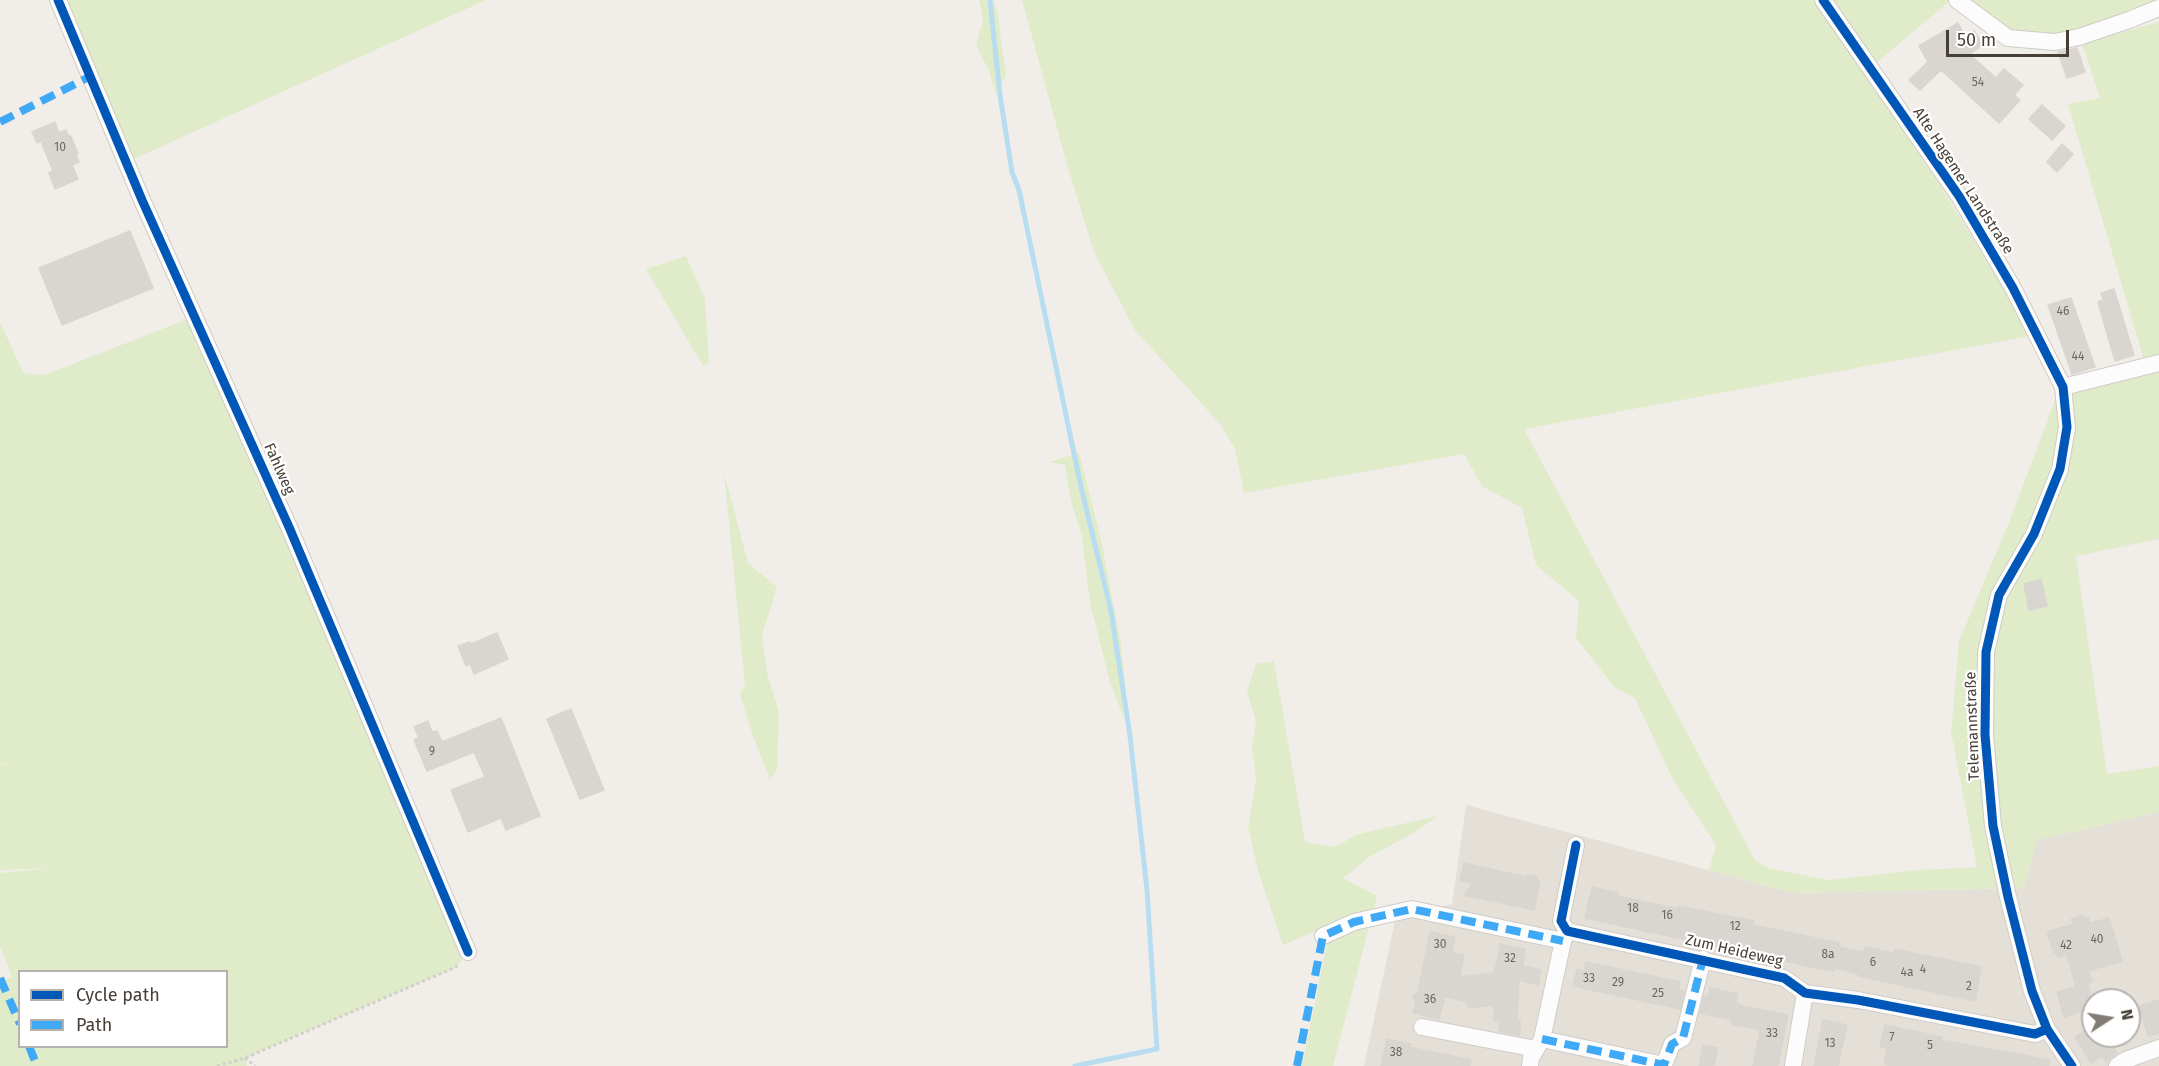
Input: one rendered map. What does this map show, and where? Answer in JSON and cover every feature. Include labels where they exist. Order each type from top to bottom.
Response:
[{"type":"street","name":"Fahlweg","points":[[58,0],[92,76],[142,200],[289,527],[468,952]]},
{"type":"street","name":"Alte Hagemer Landstraße","points":[[1823,0],[1959,196],[2013,288],[2063,387]]},
{"type":"street","points":[[1957,0],[2008,38],[2055,42],[2109,27],[2159,8]]},
{"type":"street","points":[[2063,387],[2159,363]]},
{"type":"street","name":"Telemannstraße","points":[[2063,387],[2067,427],[2060,470],[2034,534],[1998,595],[1986,652],[1985,735],[1993,826],[2032,991],[2048,1029],[2072,1066]]},
{"type":"street","points":[[1530,1066],[1531,1058],[1539,1044],[1565,936],[1561,921],[1576,845]]},
{"type":"street","name":"Zum Heideweg","points":[[1323,936],[1354,922],[1412,909],[1703,959],[1784,978],[1805,993],[1858,1000],[2035,1034],[2048,1029]]},
{"type":"street","points":[[1422,1027],[1664,1065],[1672,1044],[1683,1038],[1703,959]]},
{"type":"street","points":[[1792,1066],[1805,993]]},
{"type":"street","points":[[2117,1066],[2126,1060],[2159,1048]]},
{"type":"path","points":[[217,1066],[245,1058],[456,967],[468,952]]},
{"type":"path","points":[[245,1058],[255,1066]]},
{"type":"shaded area","points":[[1466,805],[1794,893],[2024,888],[2036,840],[2159,812],[2159,1066],[1364,1066],[1396,916],[1452,904]]},
{"type":"green space","points":[[60,0],[486,0],[127,162]]},
{"type":"green space","points":[[979,0],[994,0],[998,17],[1006,76],[996,94],[988,68],[976,46],[983,19]]},
{"type":"green space","points":[[1022,0],[1813,0],[1939,184],[2031,336],[1524,429],[1755,860],[1768,868],[1828,880],[1919,870],[1977,867],[1951,732],[1959,641],[2010,520],[2056,398],[2096,385],[2159,372],[2159,539],[2076,556],[2107,774],[2159,766],[2159,812],[2037,840],[2024,888],[1793,893],[1709,870],[1716,845],[1673,780],[1635,698],[1614,687],[1576,638],[1579,601],[1536,565],[1522,508],[1482,486],[1464,454],[1244,493],[1235,449],[1220,424],[1135,330],[1094,252],[1068,168]]},
{"type":"green space","points":[[1831,0],[1951,0],[1875,64]]},
{"type":"green space","points":[[1968,0],[2158,0],[2126,14],[2058,35],[2030,31],[2012,33]]},
{"type":"green space","points":[[2159,22],[2159,356],[2144,360],[2068,104],[2100,98],[2082,43]]},
{"type":"green space","points":[[686,256],[705,299],[709,363],[703,366],[646,269]]},
{"type":"green space","points":[[195,316],[468,952],[456,967],[245,1058],[247,1066],[0,1066],[0,983],[12,977],[0,946],[0,873],[50,868],[0,870],[0,766],[18,757],[0,765],[0,322],[26,374],[45,375]]},
{"type":"green space","points":[[1079,453],[1101,539],[1121,644],[1126,695],[1123,716],[1110,682],[1090,603],[1082,537],[1071,501],[1065,465],[1049,462]]},
{"type":"green space","points":[[724,472],[748,563],[777,587],[762,635],[767,673],[779,712],[777,770],[770,779],[740,694],[745,684]]},
{"type":"green space","points":[[1274,661],[1305,842],[1335,847],[1358,834],[1438,816],[1412,834],[1369,857],[1343,878],[1377,896],[1333,1066],[1302,1066],[1331,925],[1283,945],[1259,874],[1248,827],[1256,781],[1252,746],[1256,722],[1247,691],[1256,664]]},
{"type":"building","points":[[1958,23],[1965,36],[1974,31],[1983,45],[1969,54],[1996,78],[2004,69],[2023,85],[2014,95],[2020,100],[1999,123],[1941,70],[1920,90],[1909,80],[1928,62],[1919,46]]},
{"type":"building","points":[[2077,48],[2085,72],[2067,78],[2058,52]]},
{"type":"building","points":[[2042,105],[2065,126],[2052,140],[2029,119]]},
{"type":"building","points":[[55,122],[59,133],[66,130],[69,137],[71,136],[79,162],[72,165],[78,179],[55,189],[49,173],[53,171],[41,141],[37,143],[32,132]]},
{"type":"building","points":[[2062,144],[2073,154],[2057,172],[2047,162]]},
{"type":"building","points":[[130,231],[153,288],[62,325],[39,268]]},
{"type":"building","points":[[2114,289],[2134,355],[2115,361],[2098,302],[2103,300],[2101,293]]},
{"type":"building","points":[[2071,298],[2095,367],[2072,374],[2048,305]]},
{"type":"building","points":[[2041,579],[2047,606],[2029,610],[2024,584]]},
{"type":"building","points":[[497,633],[508,659],[474,674],[470,664],[466,666],[458,646],[470,642],[471,644]]},
{"type":"building","points":[[571,709],[604,790],[580,799],[547,719]]},
{"type":"building","points":[[501,718],[540,816],[506,830],[501,818],[468,832],[451,790],[485,777],[474,752],[427,771],[414,740],[419,738],[414,727],[428,721],[432,732],[437,731],[442,742]]},
{"type":"building","points":[[1464,863],[1526,877],[1527,875],[1536,876],[1540,883],[1534,910],[1464,895],[1473,883],[1460,880]]},
{"type":"building","points":[[1592,887],[1618,893],[1618,896],[1678,909],[1679,906],[1754,921],[1753,925],[1840,943],[1839,947],[1864,952],[1865,947],[1894,953],[1895,949],[1981,967],[1975,1001],[1858,976],[1859,974],[1835,968],[1834,971],[1816,968],[1585,918]]},
{"type":"building","points":[[2084,915],[2085,918],[2088,917],[2090,923],[2109,918],[2122,961],[2088,971],[2092,982],[2088,983],[2089,988],[2081,988],[2081,1012],[2064,1017],[2057,992],[2076,987],[2067,955],[2058,957],[2057,953],[2054,954],[2047,932],[2073,924],[2071,919]]},
{"type":"building","points":[[1430,932],[1455,937],[1452,953],[1464,955],[1460,977],[1494,973],[1501,944],[1525,949],[1523,966],[1541,970],[1538,985],[1519,980],[1517,1020],[1520,1020],[1520,1035],[1499,1031],[1499,1022],[1494,1021],[1494,1005],[1468,1008],[1466,1001],[1445,997],[1439,1019],[1413,1013],[1416,1002],[1412,996],[1418,992]]},
{"type":"building","points":[[1586,962],[1680,982],[1678,990],[1684,991],[1680,1009],[1573,986],[1577,969],[1584,971]]},
{"type":"building","points":[[1710,988],[1738,994],[1736,1003],[1743,1006],[1788,1015],[1778,1066],[1753,1066],[1760,1030],[1732,1024],[1732,1020],[1700,1013],[1704,996],[1708,997]]},
{"type":"building","points":[[2159,1000],[2159,1033],[2148,1036],[2141,1005]]},
{"type":"building","points":[[1823,1020],[1847,1025],[1838,1066],[1814,1066]]},
{"type":"building","points":[[1885,1025],[1942,1037],[1941,1040],[2050,1060],[2049,1066],[1892,1066],[1884,1064],[1887,1048],[1880,1047]]},
{"type":"building","points":[[2081,1033],[2081,1047],[2075,1037]]},
{"type":"building","points":[[1387,1039],[1410,1044],[1409,1047],[1471,1060],[1470,1066],[1381,1066]]},
{"type":"building","points":[[1703,1045],[1718,1048],[1714,1066],[1699,1066]]},
{"type":"building","points":[[2082,1048],[2114,1048],[2117,1053],[2106,1062],[2102,1056],[2091,1063]]},
{"type":"waterway","points":[[990,0],[1000,95],[1012,172],[1019,190],[1081,487],[1111,611],[1130,736],[1147,890],[1157,1049],[1075,1066]]},
{"type":"marked path","points":[[0,122],[91,76]]},
{"type":"marked path","points":[[1297,1066],[1323,936],[1354,922],[1412,909],[1563,941]]},
{"type":"marked path","points":[[1542,1039],[1664,1065],[1672,1044],[1683,1038],[1703,959]]},
{"type":"marked path","points":[[0,978],[18,1019]]},
{"type":"marked path","points":[[30,1048],[37,1066]]},
{"type":"cycle path","points":[[58,0],[142,200],[289,527],[468,952]]},
{"type":"cycle path","points":[[1823,0],[1959,196],[2013,288],[2063,387],[2067,427],[2060,469],[2034,534],[1999,595],[1986,652],[1985,735],[1993,826],[2032,991],[2047,1029],[2072,1066]]},
{"type":"cycle path","points":[[1576,845],[1561,921],[1567,931],[1784,978],[1805,993],[1858,1000],[2035,1034],[2047,1029]]}]
